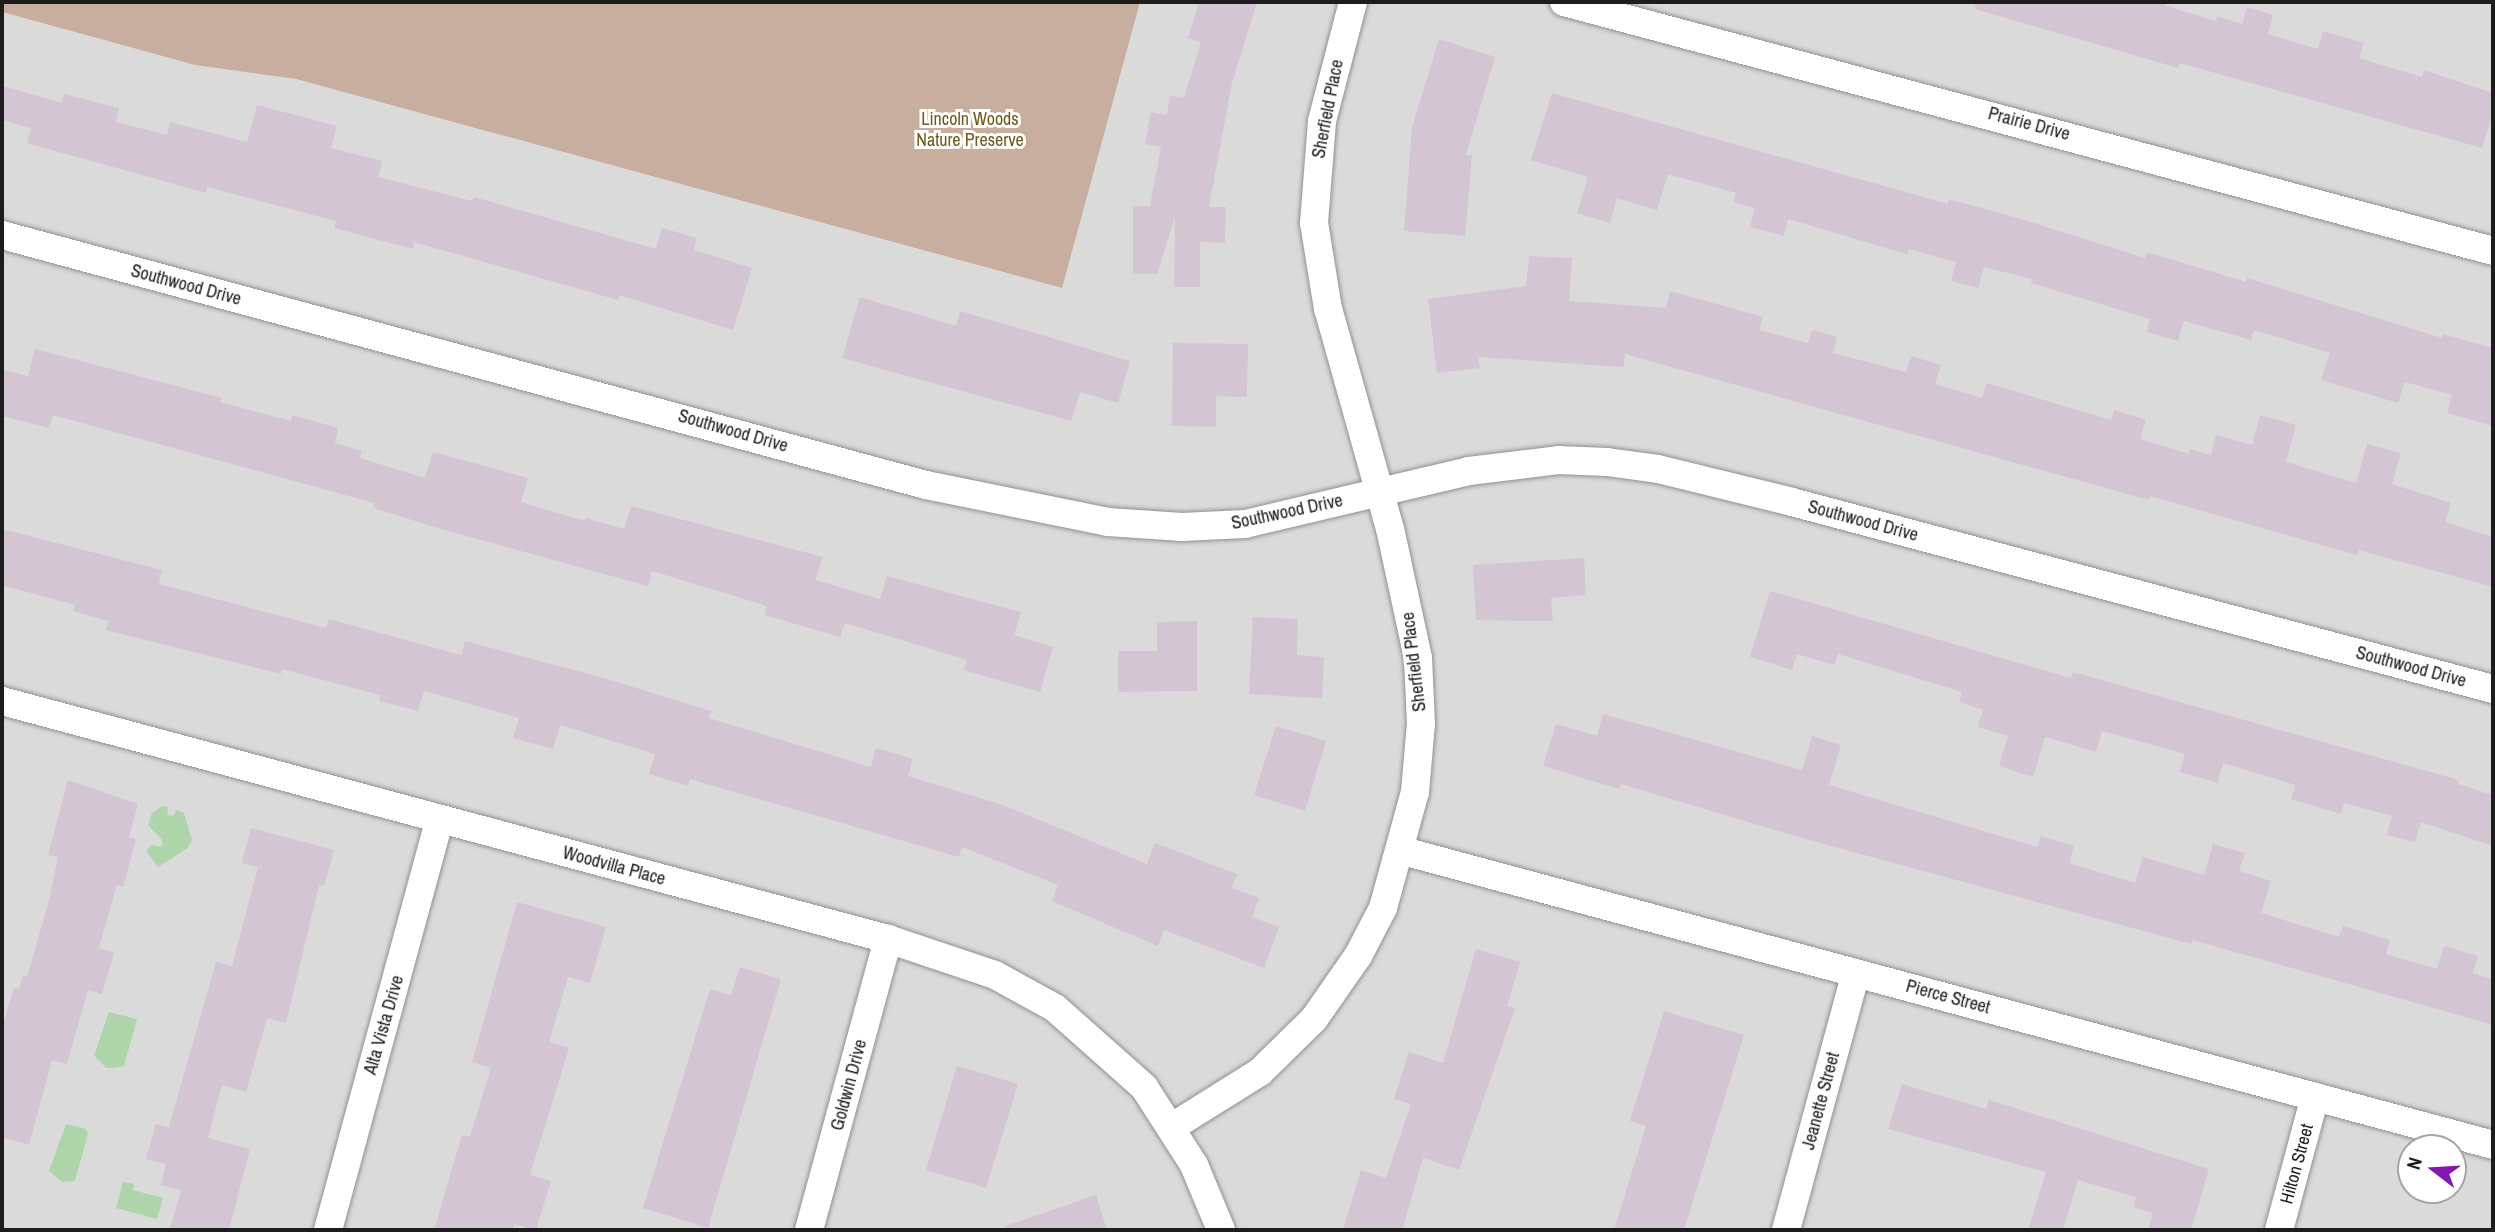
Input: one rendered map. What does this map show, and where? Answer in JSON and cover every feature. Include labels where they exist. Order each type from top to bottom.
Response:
[{"type":"street","name":"Sherfield Place","points":[[1172,1127],[1260,1072],[1314,1019],[1375,927],[1402,850],[1417,781],[1421,693],[1406,596],[1380,492],[1328,309],[1314,223],[1322,121],[1353,2]]},
{"type":"street","name":"Prairie Drive","points":[[1564,2],[2493,251]]},
{"type":"street","name":"Southwood Drive","points":[[2,235],[926,485],[1028,508],[1108,522],[1182,527],[1245,524],[1517,463],[1607,462],[1658,469],[2493,689]]},
{"type":"street","name":"Woodvilla Place","points":[[2,701],[888,939],[995,975],[1055,1008],[1136,1079],[1172,1127]]},
{"type":"street","name":"Alta Vista Drive","points":[[328,1230],[440,819]]},
{"type":"street","name":"Pierce Street","points":[[1402,850],[2493,1145]]},
{"type":"street","name":"Goldwin Drive","points":[[809,1230],[888,939]]},
{"type":"street","name":"Jeanette Street","points":[[1786,1230],[1856,973]]},
{"type":"street","name":"Hilton Street","points":[[2279,1230],[2315,1097]]},
{"type":"street","points":[[1172,1127],[1221,1230]]},
{"type":"shaded area","points":[[1140,2],[2493,2],[2493,1230],[2,1230],[2,12],[195,65],[296,79],[1061,288]]},
{"type":"shaded area","points":[[162,806],[168,807],[167,815],[173,816],[177,810],[184,813],[192,840],[188,848],[158,867],[146,851],[152,845],[162,847],[162,840],[148,825],[152,813]]},
{"type":"shaded area","points":[[109,1012],[137,1019],[124,1066],[114,1068],[106,1068],[94,1055]]},
{"type":"shaded area","points":[[66,1124],[86,1129],[88,1134],[75,1181],[62,1182],[49,1171]]},
{"type":"shaded area","points":[[123,1182],[134,1184],[133,1190],[163,1198],[157,1219],[116,1208]]},
{"type":"green space","name":"Lincoln Woods Nature Preserve","points":[[2,2],[1140,2],[1062,288],[296,79],[195,65],[2,12]]},
{"type":"building","points":[[1199,2],[1257,2],[1232,83],[1209,207],[1226,207],[1225,243],[1200,242],[1200,287],[1174,287],[1175,217],[1157,274],[1133,274],[1133,206],[1150,206],[1161,147],[1145,144],[1151,112],[1167,115],[1170,96],[1184,98],[1201,42],[1188,38]]},
{"type":"building","points":[[1976,2],[2167,2],[2166,6],[2216,21],[2217,16],[2242,24],[2247,7],[2273,15],[2268,34],[2318,49],[2323,31],[2364,43],[2359,58],[2422,77],[2424,70],[2493,93],[2493,112],[2482,148],[2180,63],[2178,68],[1975,9]]},
{"type":"building","points":[[1439,39],[1495,57],[1466,155],[1472,155],[1465,236],[1404,231],[1412,128]]},
{"type":"building","points":[[2,86],[62,103],[64,94],[119,108],[116,122],[167,135],[170,122],[247,142],[257,105],[337,126],[331,148],[382,161],[378,177],[472,201],[474,197],[656,249],[662,228],[697,238],[694,250],[752,268],[733,330],[619,295],[618,300],[414,242],[413,249],[334,228],[336,221],[207,187],[206,193],[27,143],[31,128],[2,120]]},
{"type":"building","points":[[1552,93],[1948,204],[1949,199],[2145,258],[2147,252],[2246,282],[2247,278],[2442,338],[2443,334],[2493,348],[2493,426],[2447,413],[2452,395],[2405,382],[2398,403],[2321,380],[2330,353],[2254,330],[2251,340],[2184,321],[2178,341],[2147,332],[2150,319],[2031,283],[2032,279],[1984,267],[1978,288],[1951,281],[1956,262],[1909,249],[1907,254],[1788,219],[1784,236],[1750,227],[1755,208],[1733,202],[1736,193],[1668,174],[1657,210],[1617,198],[1610,223],[1577,213],[1588,177],[1531,160]]},
{"type":"building","points":[[1529,256],[1572,258],[1569,301],[1666,308],[1670,291],[1763,317],[1759,330],[1808,343],[1812,330],[1837,337],[1833,353],[1906,372],[1911,356],[1941,365],[1935,384],[1982,398],[1987,383],[2111,420],[2114,410],[2146,420],[2140,439],[2189,454],[2190,449],[2211,455],[2216,435],[2252,445],[2260,415],[2296,425],[2286,462],[2356,483],[2367,444],[2401,453],[2392,484],[2451,503],[2445,522],[2493,537],[2493,587],[2359,550],[2357,555],[2150,496],[2149,500],[1625,354],[1624,367],[1478,357],[1480,368],[1437,373],[1428,299],[1526,286]]},
{"type":"building","points":[[860,297],[956,326],[960,311],[1130,361],[1118,403],[1080,392],[1071,421],[842,358]]},
{"type":"building","points":[[1173,343],[1248,344],[1247,397],[1216,396],[1216,427],[1172,426]]},
{"type":"building","points":[[35,349],[222,398],[220,402],[291,421],[292,415],[338,428],[335,443],[362,451],[360,458],[425,478],[433,452],[528,478],[521,502],[584,521],[586,518],[624,529],[631,506],[823,557],[815,580],[880,599],[887,576],[1021,612],[1014,635],[1053,647],[1040,692],[964,670],[967,660],[845,623],[840,637],[765,615],[767,606],[652,571],[648,586],[448,531],[373,508],[374,503],[53,415],[49,428],[2,416],[2,369],[28,376]]},
{"type":"building","points":[[2,529],[162,570],[159,584],[326,628],[329,619],[461,655],[465,641],[604,678],[711,711],[709,718],[871,767],[876,748],[913,759],[908,776],[1000,804],[1147,864],[1155,843],[1237,874],[1232,888],[1259,898],[1252,917],[1279,927],[1264,968],[1164,930],[1158,946],[1052,901],[1058,885],[962,847],[959,857],[690,779],[688,786],[649,774],[655,754],[560,725],[553,749],[513,738],[519,718],[424,691],[418,711],[379,701],[380,695],[282,669],[281,674],[106,630],[108,621],[73,611],[75,605],[2,585]]},
{"type":"building","points":[[1584,558],[1586,595],[1551,598],[1553,621],[1476,620],[1473,565]]},
{"type":"building","points":[[1770,591],[2071,678],[2073,672],[2459,780],[2458,784],[2493,795],[2493,846],[2421,822],[2415,842],[2387,835],[2392,816],[2344,803],[2341,814],[2291,799],[2295,785],[2223,763],[2218,783],[2180,772],[2185,754],[2102,731],[2096,752],[2045,737],[2033,777],[1999,766],[2008,736],[1978,727],[1983,710],[1959,702],[1962,692],[1838,654],[1834,665],[1797,654],[1792,670],[1750,657]]},
{"type":"building","points":[[1253,617],[1298,619],[1297,655],[1324,657],[1322,698],[1249,694]]},
{"type":"building","points":[[1197,621],[1197,691],[1118,692],[1118,651],[1157,651],[1157,622]]},
{"type":"building","points":[[1603,714],[1802,770],[1812,736],[1841,745],[1829,785],[2037,847],[2041,836],[2074,846],[2069,863],[2135,883],[2143,857],[2204,875],[2213,844],[2245,853],[2239,871],[2271,881],[2261,913],[2339,937],[2343,926],[2390,940],[2386,954],[2437,969],[2444,946],[2478,956],[2473,973],[2493,980],[2493,1025],[2193,940],[2191,944],[1802,838],[1621,784],[1619,789],[1543,766],[1556,724],[1597,736]]},
{"type":"building","points":[[1276,726],[1326,741],[1305,811],[1254,795]]},
{"type":"building","points":[[68,780],[138,804],[129,837],[136,839],[123,887],[117,885],[99,948],[114,953],[102,994],[88,990],[67,1064],[52,1060],[29,1145],[2,1137],[2,1029],[14,988],[19,989],[23,976],[27,977],[48,904],[58,857],[48,855]]},
{"type":"building","points":[[251,828],[334,850],[324,886],[319,885],[286,1023],[267,1018],[246,1092],[222,1085],[208,1138],[250,1149],[229,1230],[170,1230],[181,1190],[161,1185],[166,1164],[146,1159],[156,1124],[169,1127],[216,962],[232,966],[258,867],[242,863]]},
{"type":"building","points":[[517,902],[606,927],[590,983],[568,977],[549,1042],[569,1048],[530,1175],[551,1181],[536,1230],[514,1224],[512,1230],[434,1230],[462,1135],[470,1137],[491,1068],[472,1062]]},
{"type":"building","points":[[1476,949],[1520,962],[1507,1006],[1515,1008],[1459,1170],[1423,1158],[1402,1230],[1343,1230],[1361,1170],[1386,1178],[1411,1104],[1394,1099],[1409,1052],[1443,1063]]},
{"type":"building","points":[[740,967],[781,979],[708,1228],[643,1208],[710,989],[731,995]]},
{"type":"building","points":[[1664,1011],[1744,1035],[1684,1230],[1614,1230],[1646,1126],[1630,1121]]},
{"type":"building","points":[[957,1066],[1018,1084],[986,1188],[926,1170]]},
{"type":"building","points":[[1902,1084],[1986,1109],[1989,1100],[2209,1169],[2191,1230],[2148,1230],[2153,1213],[2133,1207],[2136,1197],[2078,1180],[2063,1230],[2028,1230],[2046,1172],[1888,1129]]},
{"type":"building","points":[[1096,1195],[1107,1230],[1007,1230],[1006,1226]]}]
